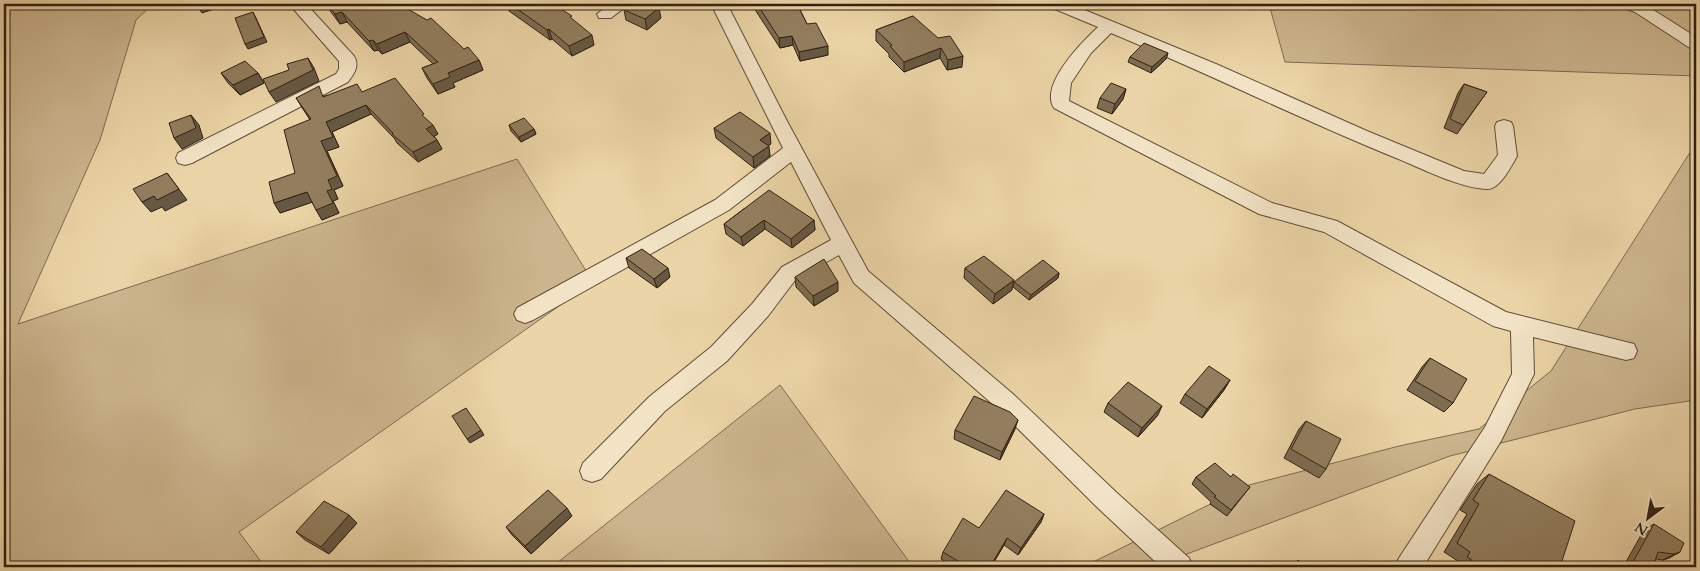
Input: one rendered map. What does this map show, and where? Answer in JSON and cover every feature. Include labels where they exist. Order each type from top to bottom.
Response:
[{"type":"street","points":[[185,158],[342,78],[348,69],[348,60],[297,4]]},
{"type":"street","points":[[605,14],[621,4]]},
{"type":"street","points":[[719,4],[861,277],[1005,401],[1180,567]]},
{"type":"street","points":[[1056,4],[1210,68],[1360,136],[1461,176],[1489,182],[1508,156],[1504,126]]},
{"type":"street","points":[[1628,4],[1641,9],[1696,44]]},
{"type":"street","points":[[1109,26],[1085,49],[1062,83],[1060,104],[1266,209],[1330,226],[1501,320],[1626,351]]},
{"type":"street","points":[[525,314],[722,206],[794,150]]},
{"type":"street","points":[[592,471],[658,404],[719,354],[760,310],[789,273],[843,242]]},
{"type":"street","points":[[1408,567],[1493,434],[1524,374],[1522,325]]},
{"type":"shaded area","points":[[4,4],[153,4],[136,20],[100,140],[18,324],[517,159],[593,282],[239,532],[265,567],[4,567]]},
{"type":"shaded area","points":[[1269,4],[1696,4],[1696,76],[1285,62]]},
{"type":"shaded area","points":[[1696,143],[1696,400],[1635,409],[1450,456],[1152,567],[1083,567],[1249,485],[1399,446],[1479,429],[1551,371]]},
{"type":"shaded area","points":[[780,385],[913,567],[552,567]]},
{"type":"building","points":[[327,4],[399,4],[427,20],[431,18],[464,49],[468,47],[479,60],[448,73],[450,77],[433,84],[422,68],[438,62],[405,32],[377,44],[373,40],[369,41],[342,12],[335,14]]},
{"type":"building","points":[[510,4],[534,4],[540,8],[553,4],[572,16],[570,17],[592,35],[569,46],[549,29],[547,30]]},
{"type":"building","points":[[632,4],[650,4],[659,8],[645,19],[624,10]]},
{"type":"building","points":[[757,4],[797,4],[807,24],[816,23],[828,46],[799,52],[792,36],[779,38]]},
{"type":"building","points":[[253,12],[264,37],[245,44],[235,18]]},
{"type":"building","points":[[913,16],[938,38],[950,36],[963,56],[948,60],[941,48],[904,62],[890,46],[892,45],[876,30]]},
{"type":"building","points":[[1144,43],[1168,53],[1152,67],[1130,57]]},
{"type":"building","points":[[308,58],[313,70],[269,92],[263,79],[289,70],[287,64]]},
{"type":"building","points":[[245,61],[258,73],[233,85],[221,73]]},
{"type":"building","points":[[395,78],[424,114],[422,115],[433,125],[426,129],[437,140],[413,152],[392,134],[366,105],[326,122],[333,137],[321,141],[337,176],[328,180],[332,189],[327,191],[333,203],[316,210],[307,192],[274,203],[269,182],[295,173],[284,130],[311,119],[296,98],[319,86],[323,97],[357,84],[362,92]]},
{"type":"building","points":[[1111,83],[1126,89],[1115,104],[1100,98]]},
{"type":"building","points":[[1464,84],[1487,92],[1463,125],[1450,119]]},
{"type":"building","points":[[740,112],[770,133],[760,140],[769,146],[753,157],[714,128]]},
{"type":"building","points":[[191,115],[196,128],[174,138],[169,123]]},
{"type":"building","points":[[524,118],[534,129],[519,137],[509,125]]},
{"type":"building","points":[[167,173],[179,189],[157,200],[154,196],[142,202],[133,189]]},
{"type":"building","points":[[769,190],[814,220],[791,239],[764,220],[741,237],[724,224]]},
{"type":"building","points":[[642,249],[668,268],[654,279],[626,258]]},
{"type":"building","points":[[984,256],[1014,280],[995,294],[965,268]]},
{"type":"building","points":[[824,259],[838,282],[813,296],[795,277]]},
{"type":"building","points":[[1043,260],[1059,273],[1031,295],[1014,282]]},
{"type":"building","points":[[1430,358],[1467,379],[1453,403],[1415,381]]},
{"type":"building","points":[[1209,366],[1230,380],[1207,409],[1185,394]]},
{"type":"building","points":[[1128,382],[1162,406],[1142,428],[1108,403]]},
{"type":"building","points":[[974,396],[1010,412],[1018,420],[1002,452],[955,430]]},
{"type":"building","points":[[466,408],[481,430],[467,439],[452,416]]},
{"type":"building","points":[[1306,421],[1341,439],[1326,469],[1291,449]]},
{"type":"building","points":[[1215,463],[1231,477],[1233,474],[1250,487],[1231,510],[1214,497],[1216,496],[1196,477]]},
{"type":"building","points":[[1489,474],[1575,521],[1560,567],[1474,567],[1469,564],[1472,560],[1467,557],[1470,552],[1457,543],[1479,504],[1473,500]]},
{"type":"building","points":[[548,490],[567,508],[525,546],[506,527]]},
{"type":"building","points":[[1006,490],[1044,514],[1021,548],[1007,538],[990,567],[968,567],[943,552],[963,518],[979,528]]},
{"type":"building","points":[[324,501],[349,515],[321,547],[296,532]]},
{"type":"building","points":[[1654,524],[1684,543],[1680,552],[1674,554],[1658,552],[1653,567],[1643,567],[1633,562]]},
{"type":"building","points":[[1298,560],[1308,567],[1293,567]]}]
